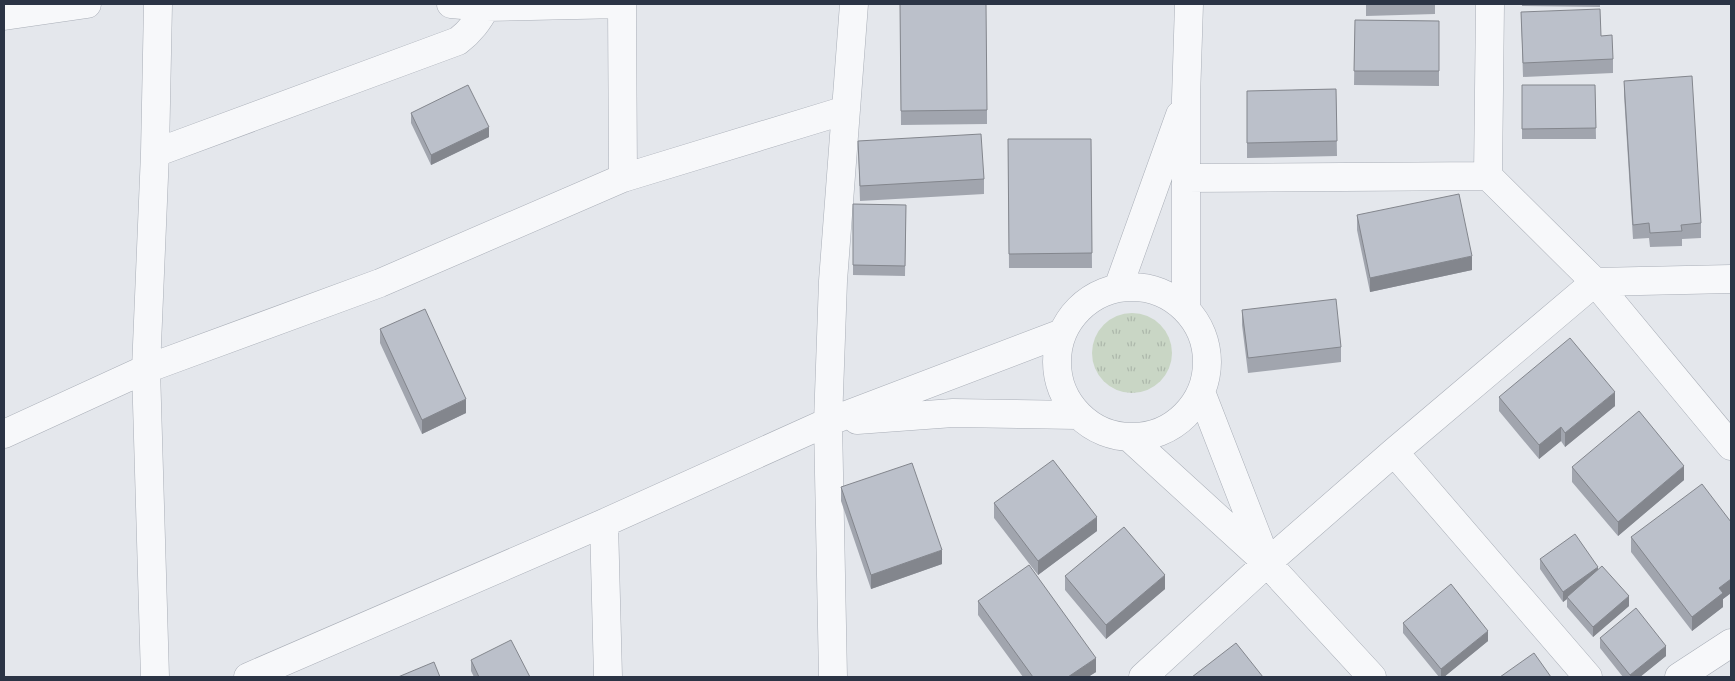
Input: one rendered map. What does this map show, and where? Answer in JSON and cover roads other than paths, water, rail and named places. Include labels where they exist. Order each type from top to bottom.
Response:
[{"type":"street","points":[[4,16],[87,4]]},
{"type":"street","points":[[155,677],[146,369],[155,153],[158,4]]},
{"type":"street","points":[[451,4],[486,7],[622,4],[623,178]]},
{"type":"street","points":[[833,677],[828,422],[833,281],[854,4]]},
{"type":"street","points":[[1186,309],[1186,98],[1189,4]]},
{"type":"street","points":[[1488,176],[1490,4]]},
{"type":"street","points":[[155,153],[458,41],[469,32],[486,7]]},
{"type":"street","points":[[1118,288],[1186,98]]},
{"type":"street","points":[[4,434],[146,369],[380,283],[623,178],[846,110]]},
{"type":"street","points":[[1186,178],[1488,176],[1595,282],[1731,446]]},
{"type":"street","points":[[1143,677],[1394,452],[1595,282],[1731,279]]},
{"type":"street","points":[[1143,287],[1166,294],[1186,309],[1202,334],[1208,363],[1202,392],[1184,417],[1159,433],[1130,438],[1101,432],[1077,415],[1061,390],[1056,362],[1062,333],[1084,303],[1118,288],[1143,287]]},
{"type":"street","points":[[248,677],[604,523],[828,422],[1062,333]]},
{"type":"street","points":[[1202,392],[1267,564]]},
{"type":"street","points":[[828,422],[954,413],[1077,415]]},
{"type":"street","points":[[1130,438],[1267,564],[1372,677]]},
{"type":"street","points":[[1394,452],[1588,677]]},
{"type":"street","points":[[604,523],[608,677]]},
{"type":"street","points":[[1679,677],[1731,642]]}]
